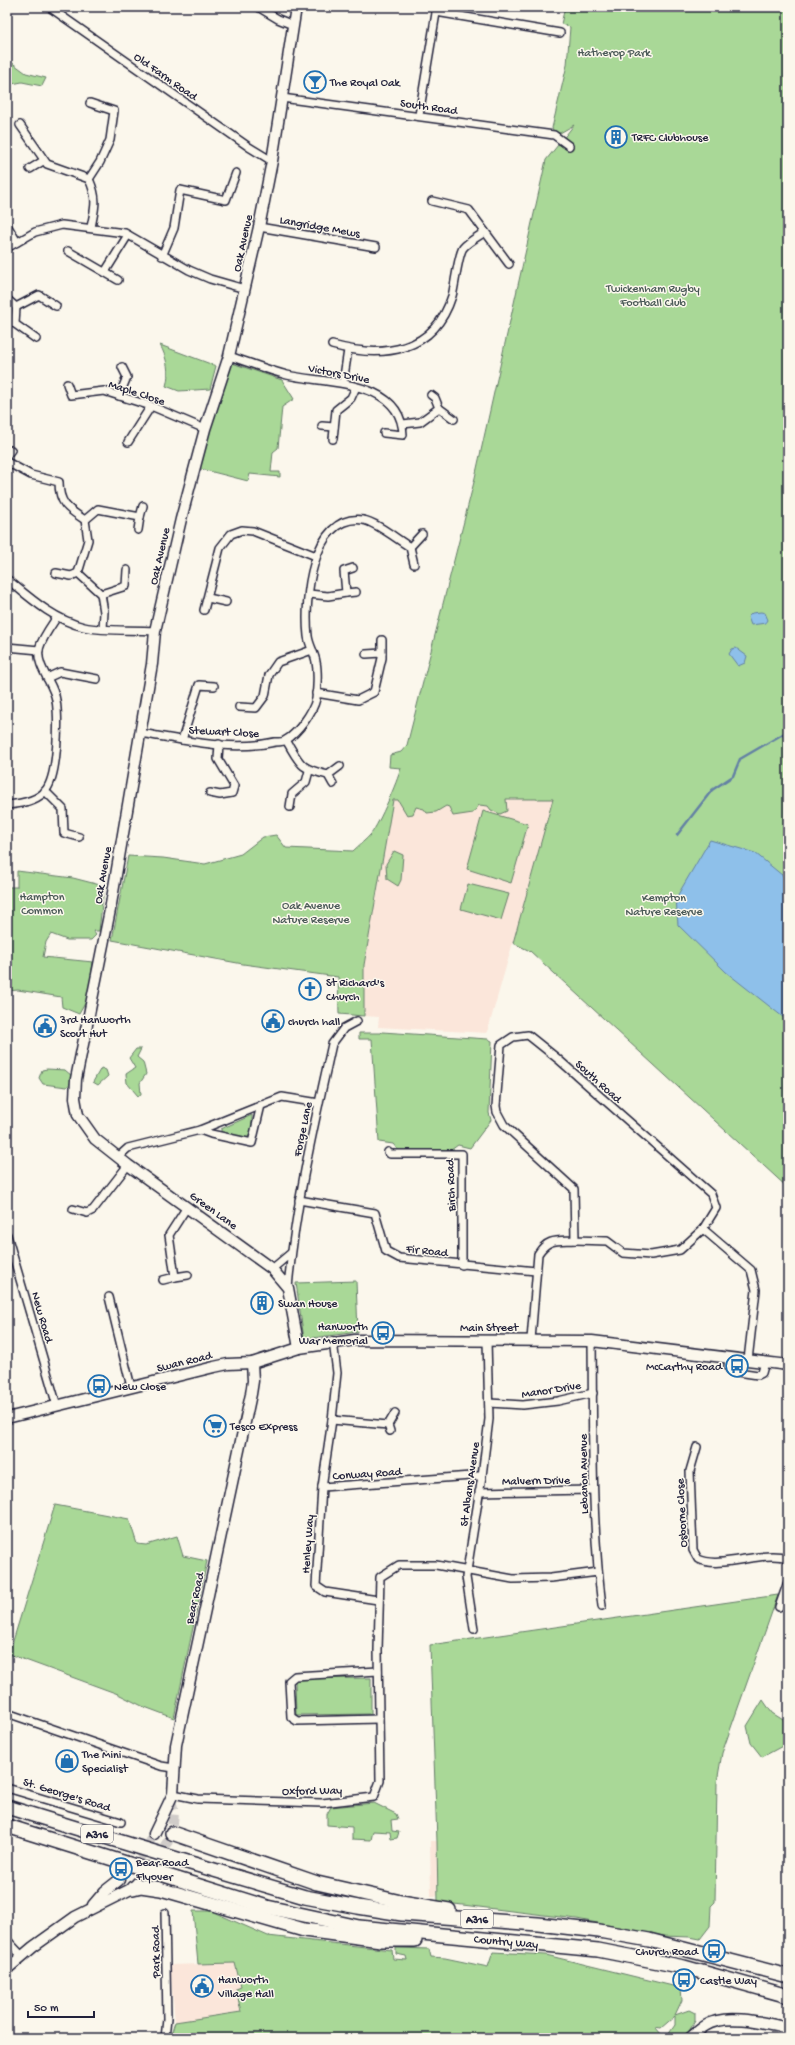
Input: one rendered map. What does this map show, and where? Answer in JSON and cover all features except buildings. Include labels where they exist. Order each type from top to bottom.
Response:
[{"type":"highway","name":"Country Way","points":[[7,1807],[305,1897],[402,1914],[538,1924],[649,1940],[788,1976]]},
{"type":"highway","name":"Country Way","points":[[7,1826],[267,1908],[359,1927],[501,1941],[559,1945],[636,1957],[788,1996]]},
{"type":"highway","points":[[164,1836],[317,1883],[401,1902],[538,1924]]},
{"type":"highway","points":[[135,1885],[160,1889],[304,1930],[381,1940],[501,1941]]},
{"type":"highway","points":[[734,1981],[788,2004]]},
{"type":"street","name":"Old Farm Road","points":[[49,7],[249,147],[272,161]]},
{"type":"street","points":[[258,7],[278,19],[293,25]]},
{"type":"street","name":"Oak Avenue","points":[[78,1115],[75,1098],[76,1079],[110,910],[152,664],[155,631],[181,520],[205,429],[229,356],[245,289],[272,161],[296,7]]},
{"type":"street","points":[[419,115],[436,10],[560,33]]},
{"type":"street","name":"South Road","points":[[282,98],[419,115],[554,135],[569,146]]},
{"type":"street","points":[[88,179],[100,162],[110,140],[114,111],[90,103]]},
{"type":"street","points":[[20,124],[43,161],[50,167],[88,179],[95,192],[96,204],[91,227]]},
{"type":"street","points":[[30,169],[43,161]]},
{"type":"street","points":[[162,256],[174,228],[180,190],[226,200],[236,173]]},
{"type":"street","points":[[432,201],[469,210],[509,264]]},
{"type":"street","points":[[7,248],[35,232],[62,225],[91,227],[128,235],[162,256],[210,279],[245,289]]},
{"type":"street","points":[[7,226],[17,242]]},
{"type":"street","name":"Langridge Mews","points":[[259,227],[376,248]]},
{"type":"street","points":[[332,345],[348,350],[391,351],[419,342],[438,324],[445,314],[452,296],[463,248],[485,232]]},
{"type":"street","points":[[105,272],[128,235]]},
{"type":"street","points":[[68,251],[118,280]]},
{"type":"street","points":[[16,307],[39,295],[56,306]]},
{"type":"street","points":[[7,299],[16,307]]},
{"type":"street","points":[[16,307],[15,324],[36,339]]},
{"type":"street","points":[[343,383],[348,350]]},
{"type":"street","name":"Victors Drive","points":[[229,356],[287,375],[343,383],[374,392],[394,405],[403,424]]},
{"type":"street","points":[[118,396],[127,378],[122,367]]},
{"type":"street","name":"Maple Close","points":[[67,384],[69,398],[104,391],[150,406],[205,429]]},
{"type":"street","points":[[333,439],[336,410],[351,398],[356,387]]},
{"type":"street","points":[[431,395],[435,398],[439,408],[454,419]]},
{"type":"street","points":[[128,442],[150,406]]},
{"type":"street","points":[[384,433],[403,434],[403,424],[420,422],[439,408]]},
{"type":"street","points":[[322,426],[334,426]]},
{"type":"street","points":[[7,462],[31,476],[59,482],[59,494],[62,500],[71,510],[85,520],[88,540],[78,573],[71,576],[56,573]]},
{"type":"street","points":[[138,530],[143,506]]},
{"type":"street","points":[[85,520],[98,509],[140,517]]},
{"type":"street","points":[[340,766],[328,775],[309,771],[300,764],[286,740],[308,718],[316,699],[317,663],[308,637],[309,594],[316,556],[328,533],[345,521],[363,520],[395,536],[410,547],[414,564]]},
{"type":"street","points":[[204,610],[220,548],[226,538],[236,532],[242,530],[253,531],[316,556]]},
{"type":"street","points":[[410,547],[422,534]]},
{"type":"street","points":[[346,593],[344,571],[353,568]]},
{"type":"street","points":[[101,594],[126,586],[127,570]]},
{"type":"street","points":[[78,573],[101,594],[104,612],[102,629]]},
{"type":"street","points":[[7,579],[57,617],[84,627],[155,631]]},
{"type":"street","points":[[309,594],[328,596],[356,592]]},
{"type":"street","points":[[208,598],[226,602]]},
{"type":"street","points":[[7,805],[22,804],[45,791],[53,774],[57,737],[56,699],[40,666],[39,650],[57,617]]},
{"type":"street","points":[[316,693],[358,700],[374,692],[382,653],[382,640]]},
{"type":"street","points":[[7,647],[39,650]]},
{"type":"street","points":[[239,707],[256,708],[265,696],[269,675],[278,662],[312,650]]},
{"type":"street","points":[[366,654],[382,653]]},
{"type":"street","points":[[47,678],[60,672],[97,678]]},
{"type":"street","points":[[182,740],[199,685],[214,686]]},
{"type":"street","name":"Stewart Close","points":[[140,733],[182,740],[255,746],[286,740]]},
{"type":"street","points":[[210,793],[220,795],[232,793],[234,786],[218,759],[219,744]]},
{"type":"street","points":[[290,807],[292,794],[306,782],[309,771]]},
{"type":"street","points":[[328,775],[333,784]]},
{"type":"street","points":[[45,791],[63,809],[64,833],[79,837]]},
{"type":"street","name":"Forge Lane","points":[[288,1288],[291,1253],[299,1200],[332,1044],[344,1028],[357,1021]]},
{"type":"street","name":"South Road","points":[[531,1340],[538,1254],[543,1246],[552,1241],[574,1240],[607,1241],[623,1253],[651,1255],[680,1250],[703,1229],[716,1208],[712,1194],[558,1059],[528,1035],[513,1037],[502,1045],[497,1112],[504,1125],[574,1189],[574,1240]]},
{"type":"street","points":[[118,1157],[128,1148],[144,1142],[200,1130],[282,1097],[319,1103]]},
{"type":"street","points":[[200,1130],[211,1134],[252,1143],[261,1105]]},
{"type":"street","name":"Green Lane","points":[[78,1115],[95,1139],[128,1165],[272,1269],[288,1288],[299,1348]]},
{"type":"street","name":"Birch Road","points":[[388,1152],[390,1154],[462,1154],[462,1265]]},
{"type":"street","points":[[73,1209],[87,1213],[93,1210],[128,1165]]},
{"type":"street","name":"Fir Road","points":[[299,1200],[375,1213],[386,1251],[399,1258],[536,1271]]},
{"type":"street","points":[[175,1277],[168,1235],[187,1207]]},
{"type":"street","points":[[703,1229],[752,1270],[756,1290],[748,1360]]},
{"type":"street","name":"New Road","points":[[7,1234],[57,1406]]},
{"type":"street","points":[[272,1269],[291,1253]]},
{"type":"street","points":[[163,1280],[188,1275]]},
{"type":"street","points":[[109,1297],[131,1387]]},
{"type":"street","name":"Main Street","points":[[252,1363],[299,1348],[355,1340],[531,1340],[592,1341],[788,1365]]},
{"type":"street","name":"St Albans Avenue","points":[[474,1629],[467,1569],[482,1476],[489,1403],[487,1340]]},
{"type":"street","name":"Lebanon Avenue","points":[[592,1341],[593,1490],[598,1572],[602,1606]]},
{"type":"street","name":"Conway Road","points":[[333,1342],[336,1373],[332,1420],[322,1487],[482,1476]]},
{"type":"street","points":[[730,1357],[728,1368],[731,1371],[758,1375],[762,1373],[765,1362]]},
{"type":"street","name":"Swan Road","points":[[7,1418],[228,1364],[252,1363]]},
{"type":"street","name":"Bear Road","points":[[164,1836],[172,1797],[176,1745],[251,1394],[253,1381],[252,1363]]},
{"type":"street","name":"Manor Drive","points":[[489,1403],[523,1405],[558,1401],[593,1393]]},
{"type":"street","points":[[332,1420],[389,1428],[396,1413]]},
{"type":"street","name":"Osborne Close","points":[[697,1447],[690,1471],[693,1550],[698,1560],[709,1563],[774,1555],[788,1558]]},
{"type":"street","name":"Henley Way","points":[[322,1487],[316,1586],[325,1592],[378,1600]]},
{"type":"street","name":"Malvern Drive","points":[[479,1492],[593,1490]]},
{"type":"street","name":"Oxford Way","points":[[172,1797],[322,1803],[374,1797],[380,1781],[378,1600],[380,1577],[398,1565],[436,1565],[467,1569]]},
{"type":"street","points":[[467,1569],[513,1579],[551,1578],[598,1572]]},
{"type":"street","points":[[780,1607],[788,1582]]},
{"type":"street","points":[[378,1671],[295,1676],[289,1681],[291,1717],[297,1721],[379,1719]]},
{"type":"street","points":[[7,1713],[161,1766],[174,1768]]},
{"type":"street","name":"St. George's Road","points":[[7,1788],[121,1822]]},
{"type":"street","points":[[90,1908],[104,1891],[119,1880]]},
{"type":"street","points":[[7,1969],[55,1930],[90,1908],[135,1885]]},
{"type":"street","name":"Park Road","points":[[165,1913],[167,2019],[165,2038]]},
{"type":"street","points":[[7,1940],[22,1956]]},
{"type":"street","points":[[690,2038],[705,2025],[724,2020],[740,2020],[788,2028]]},
{"type":"shaded area","points":[[554,799],[487,1033],[378,1027],[379,1017],[364,1016],[364,965],[393,800]]},
{"type":"shaded area","points":[[430,1841],[437,1841],[437,1896],[431,1896]]},
{"type":"shaded area","points":[[235,1963],[241,1987],[236,1989],[241,2012],[175,2022],[170,1965]]},
{"type":"green space","points":[[565,7],[788,7],[788,1188],[530,951],[513,943],[553,799],[506,799],[507,811],[500,814],[491,810],[488,806],[479,805],[473,813],[453,816],[449,807],[446,806],[436,812],[427,813],[424,809],[416,807],[413,814],[407,815],[398,800],[393,800],[364,965],[364,1016],[339,1014],[338,977],[243,964],[112,940],[128,856],[163,858],[205,864],[241,854],[263,837],[276,835],[286,848],[353,851],[371,834],[383,812],[401,768],[389,767],[390,755],[401,752],[407,745],[474,482],[546,160],[574,125],[560,133],[554,132],[552,128],[567,65],[570,27],[561,24]]},
{"type":"green space","points":[[7,59],[26,73],[46,78],[42,86],[22,82],[7,85]]},
{"type":"green space","points":[[160,345],[216,366],[210,389],[179,391],[166,386],[168,376],[167,366]]},
{"type":"green space","points":[[232,363],[282,380],[294,399],[282,407],[278,448],[273,452],[271,472],[280,472],[280,477],[250,474],[248,481],[197,468]]},
{"type":"green space","points":[[483,811],[528,824],[511,883],[467,869]]},
{"type":"green space","points":[[394,851],[403,855],[401,880],[398,886],[387,879],[386,864]]},
{"type":"green space","name":"Hampton Common","points":[[17,871],[73,878],[104,886],[99,931],[93,931],[96,935],[91,940],[67,940],[51,934],[46,942],[43,957],[93,962],[88,998],[79,1014],[62,1007],[61,997],[18,990],[8,991],[7,887],[17,887]]},
{"type":"green space","points":[[468,884],[509,894],[501,920],[461,909]]},
{"type":"green space","points":[[382,1032],[488,1039],[492,1041],[489,1113],[491,1120],[470,1148],[458,1145],[451,1150],[399,1151],[393,1144],[379,1142],[372,1039],[359,1039],[359,1033]]},
{"type":"green space","points":[[136,1049],[141,1049],[137,1057],[143,1062],[146,1074],[140,1083],[141,1094],[138,1096],[127,1083],[126,1074],[135,1068],[129,1058]]},
{"type":"green space","points":[[101,1068],[106,1070],[108,1076],[98,1085],[93,1082]]},
{"type":"green space","points":[[42,1070],[65,1070],[72,1076],[72,1081],[67,1087],[43,1084],[39,1078]]},
{"type":"green space","points":[[252,1115],[252,1132],[247,1138],[221,1133],[221,1129]]},
{"type":"green space","points":[[356,1281],[358,1332],[304,1339],[296,1283]]},
{"type":"green space","points":[[55,1505],[129,1519],[137,1544],[146,1545],[177,1536],[183,1556],[207,1561],[174,1718],[142,1706],[118,1694],[9,1654]]},
{"type":"green space","points":[[778,1595],[722,1753],[717,1782],[715,1902],[711,1906],[710,1926],[700,1939],[663,1936],[577,1919],[438,1902],[430,1645]]},
{"type":"green space","points":[[371,1678],[371,1714],[296,1715],[295,1679]]},
{"type":"green space","points":[[763,1700],[772,1713],[788,1723],[788,1743],[762,1757],[751,1743],[747,1726]]},
{"type":"green space","points":[[374,1803],[396,1814],[398,1819],[391,1820],[392,1831],[399,1832],[397,1838],[391,1839],[390,1832],[373,1831],[371,1840],[352,1839],[352,1827],[327,1825],[327,1814],[331,1807]]},
{"type":"green space","points":[[193,1911],[211,1911],[268,1936],[392,1950],[393,1959],[407,1960],[406,1956],[396,1954],[396,1948],[429,1949],[431,1957],[445,1958],[488,1967],[493,1952],[546,1955],[681,1988],[682,2000],[675,2015],[689,2010],[695,2013],[695,2021],[685,2038],[170,2038],[175,2022],[241,2012],[236,1989],[241,1987],[235,1963],[198,1964]],"holes":[[[675,2016],[675,2025],[668,2035],[662,2035],[655,2027],[661,2028]]]},
{"type":"water","points":[[752,613],[765,613],[768,620],[766,623],[751,625],[748,617]]},
{"type":"water","points":[[736,648],[747,656],[745,663],[738,666],[729,654],[732,649]]},
{"type":"water","points":[[710,840],[755,853],[788,880],[788,1021],[726,972],[678,925],[676,898]]},
{"type":"waterway","points":[[677,835],[712,790],[733,776],[740,759],[788,731]]},
{"type":"tunnel","points":[[171,1800],[174,1812],[172,1833]]},
{"type":"tunnel","points":[[119,1880],[140,1857],[154,1834]]},
{"type":"tunnel","points":[[137,1883],[169,1840]]},
{"type":"place","name":"The Royal Oak","points":[[315,82]]},
{"type":"place","name":"TRFC Clubhouse","points":[[616,137]]},
{"type":"place","name":"St Richard's Church","points":[[310,989]]},
{"type":"place","name":"church hall","points":[[273,1021]]},
{"type":"place","name":"3rd Hanworth Scout Hut","points":[[45,1026]]},
{"type":"place","name":"Swan House","points":[[262,1303]]},
{"type":"place","name":"Hanworth War Memorial","points":[[383,1333]]},
{"type":"place","name":"McCarthy Road","points":[[737,1366]]},
{"type":"place","name":"New Close","points":[[99,1386]]},
{"type":"place","name":"Tesco Express","points":[[215,1426]]},
{"type":"place","name":"The Mini Specialist","points":[[67,1761]]},
{"type":"place","name":"Bear Road Flyover","points":[[121,1869]]},
{"type":"place","name":"Church Road","points":[[714,1951]]},
{"type":"place","name":"Castle Way","points":[[684,1980]]},
{"type":"place","name":"Hanworth Village Hall","points":[[202,1986]]},
{"type":"park label","name":"Hatherop Park","points":[[614,52]]},
{"type":"park label","name":"Twickenham Rugby Football Club","points":[[653,295]]},
{"type":"park label","name":"Kempton Nature Reserve","points":[[664,904]]},
{"type":"park label","name":"Oak Avenue Nature Reserve","points":[[311,912]]}]
